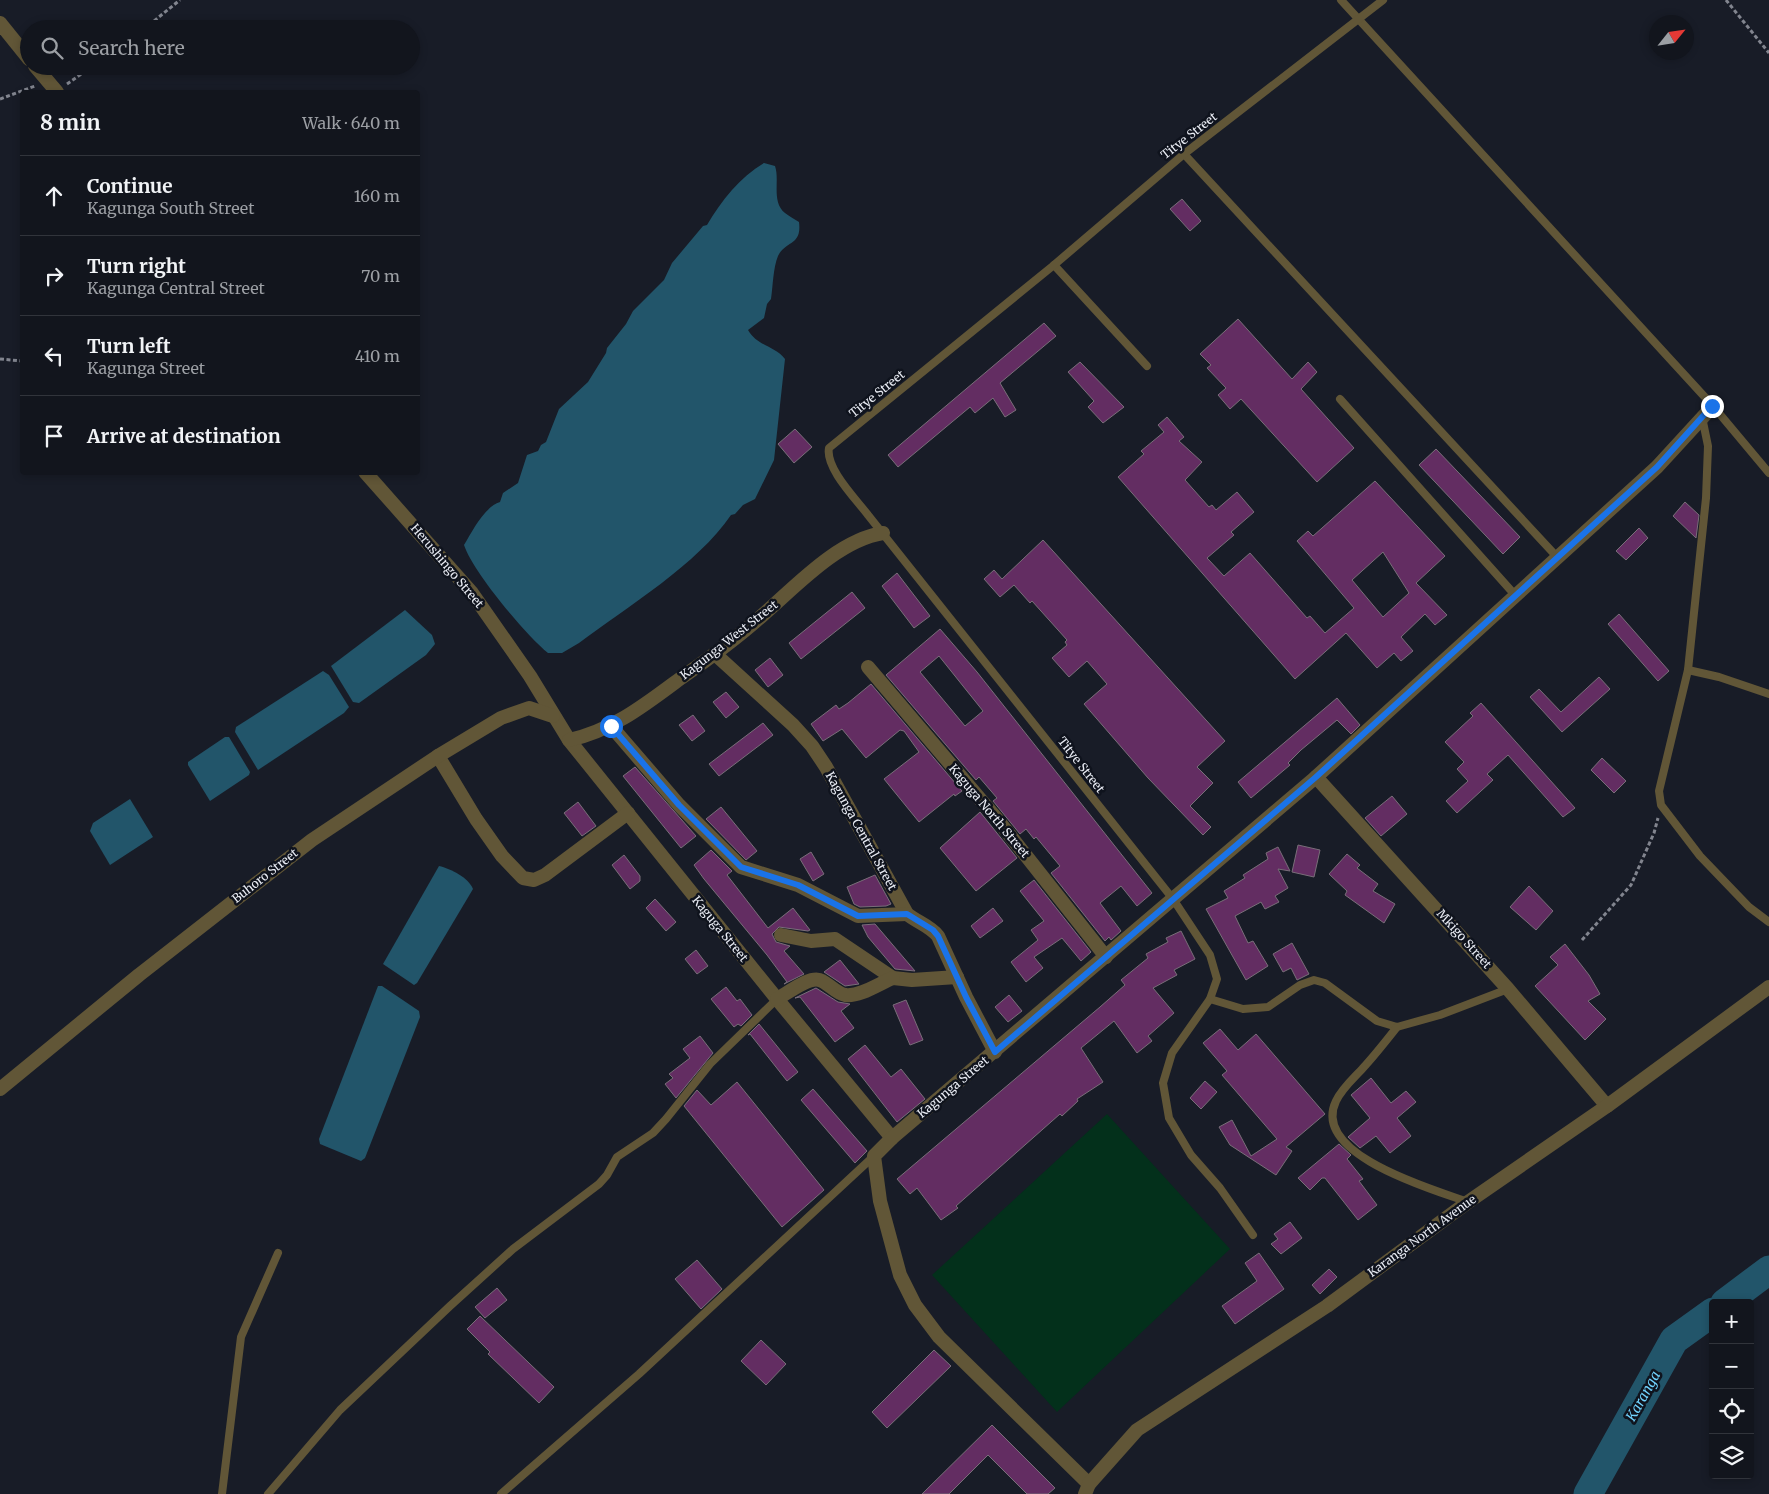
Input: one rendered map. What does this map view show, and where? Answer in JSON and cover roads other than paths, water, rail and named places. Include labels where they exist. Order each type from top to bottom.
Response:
[{"type":"street","points":[[0,22],[20,48]]},
{"type":"street","points":[[42,75],[53,88]]},
{"type":"street","name":"Kagunga Street","points":[[874,1156],[892,1138],[1316,777],[1657,467],[1712,406]]},
{"type":"street","name":"Herushingo Street","points":[[368,475],[472,593],[530,676],[554,716]]},
{"type":"street","name":"Kagunga West Street","points":[[569,740],[589,736],[611,726],[715,654],[843,548],[869,535],[883,533]]},
{"type":"street","name":"Kagunga Central Street","points":[[715,654],[812,746],[826,767],[907,914],[933,930],[938,936],[995,1052]]},
{"type":"street","name":"Kaguga North Street","points":[[868,668],[997,819],[1106,957]]},
{"type":"street","name":"Buhoro Street","points":[[0,1089],[139,975],[312,840],[438,756],[501,718],[529,708],[554,716]]},
{"type":"street","name":"Kaguga Street","points":[[554,716],[569,740],[777,1000],[892,1138]]},
{"type":"street","points":[[611,726],[679,805],[741,867],[798,885],[858,916],[907,914]]},
{"type":"street","points":[[438,756],[476,819],[502,856],[523,878],[534,880],[545,875],[628,813]]},
{"type":"street","name":"Mkigo Street","points":[[1316,777],[1508,989],[1607,1106]]},
{"type":"street","points":[[781,935],[811,941],[835,939],[893,978],[912,980],[957,977]]},
{"type":"street","points":[[777,1000],[814,979],[821,980],[836,992],[847,995],[860,992],[893,978]]},
{"type":"street","name":"Karanga North Avenue","points":[[1087,1489],[1137,1430],[1327,1306],[1468,1202],[1607,1106],[1769,987]]},
{"type":"street","points":[[874,1156],[880,1201],[900,1275],[915,1305],[940,1337],[1087,1489]]},
{"type":"lane","points":[[1341,0],[1712,406],[1769,473]]},
{"type":"lane","name":"Titye Street","points":[[1210,999],[1216,979],[1210,955],[1173,899],[883,533],[832,467],[827,457],[829,448],[1054,265],[1184,154],[1359,21],[1383,0]]},
{"type":"lane","points":[[1184,154],[1558,558]]},
{"type":"lane","points":[[1054,265],[1147,366]]},
{"type":"lane","points":[[1340,399],[1515,595]]},
{"type":"lane","points":[[1702,417],[1708,446],[1706,498],[1692,616],[1688,670],[1659,791],[1661,805],[1700,856],[1749,907],[1769,922]]},
{"type":"lane","points":[[1688,670],[1719,677],[1769,694]]},
{"type":"lane","points":[[1253,1235],[1220,1188],[1191,1155],[1169,1118],[1163,1083],[1172,1053],[1210,999],[1243,1009],[1268,1007],[1300,985],[1314,980],[1325,983],[1377,1020],[1398,1028]]},
{"type":"lane","points":[[1468,1202],[1393,1175],[1364,1158],[1343,1141],[1332,1118],[1336,1101],[1341,1094],[1398,1028],[1440,1015],[1508,989]]},
{"type":"lane","points":[[268,1494],[340,1410],[513,1249],[599,1184],[608,1175],[617,1157],[659,1126],[710,1064],[777,1000]]},
{"type":"lane","points":[[501,1494],[639,1374],[874,1156]]},
{"type":"lane","points":[[222,1494],[241,1337],[278,1253]]},
{"type":"water","points":[[764,163],[775,166],[778,203],[785,213],[799,222],[796,239],[781,251],[776,261],[771,299],[767,304],[764,318],[748,330],[761,343],[776,351],[785,359],[774,460],[755,499],[743,505],[735,514],[731,515],[717,533],[681,568],[579,643],[562,653],[548,653],[526,632],[488,586],[469,557],[464,545],[484,514],[500,502],[503,493],[518,483],[527,455],[538,451],[541,445],[546,442],[559,409],[588,382],[606,353],[607,348],[626,324],[633,311],[664,280],[672,263],[703,226],[707,225],[718,207],[732,190],[747,175]]},
{"type":"water","points":[[405,610],[432,635],[435,644],[426,655],[359,703],[353,702],[331,666]]},
{"type":"water","points":[[323,671],[329,675],[349,707],[344,713],[258,770],[235,732],[236,727]]},
{"type":"water","points":[[225,737],[229,737],[250,772],[249,775],[210,801],[188,762]]},
{"type":"water","points":[[130,799],[153,837],[110,865],[90,831],[93,823]]},
{"type":"water","points":[[439,866],[459,874],[473,889],[417,983],[414,985],[383,964]]},
{"type":"water","points":[[378,986],[382,986],[419,1011],[420,1017],[365,1158],[361,1161],[320,1144],[319,1139]]},
{"type":"waterway","name":"Karanga","points":[[1730,1299],[1769,1270]]},
{"type":"waterway","name":"Karanga","points":[[1588,1494],[1674,1340],[1709,1315]]}]
